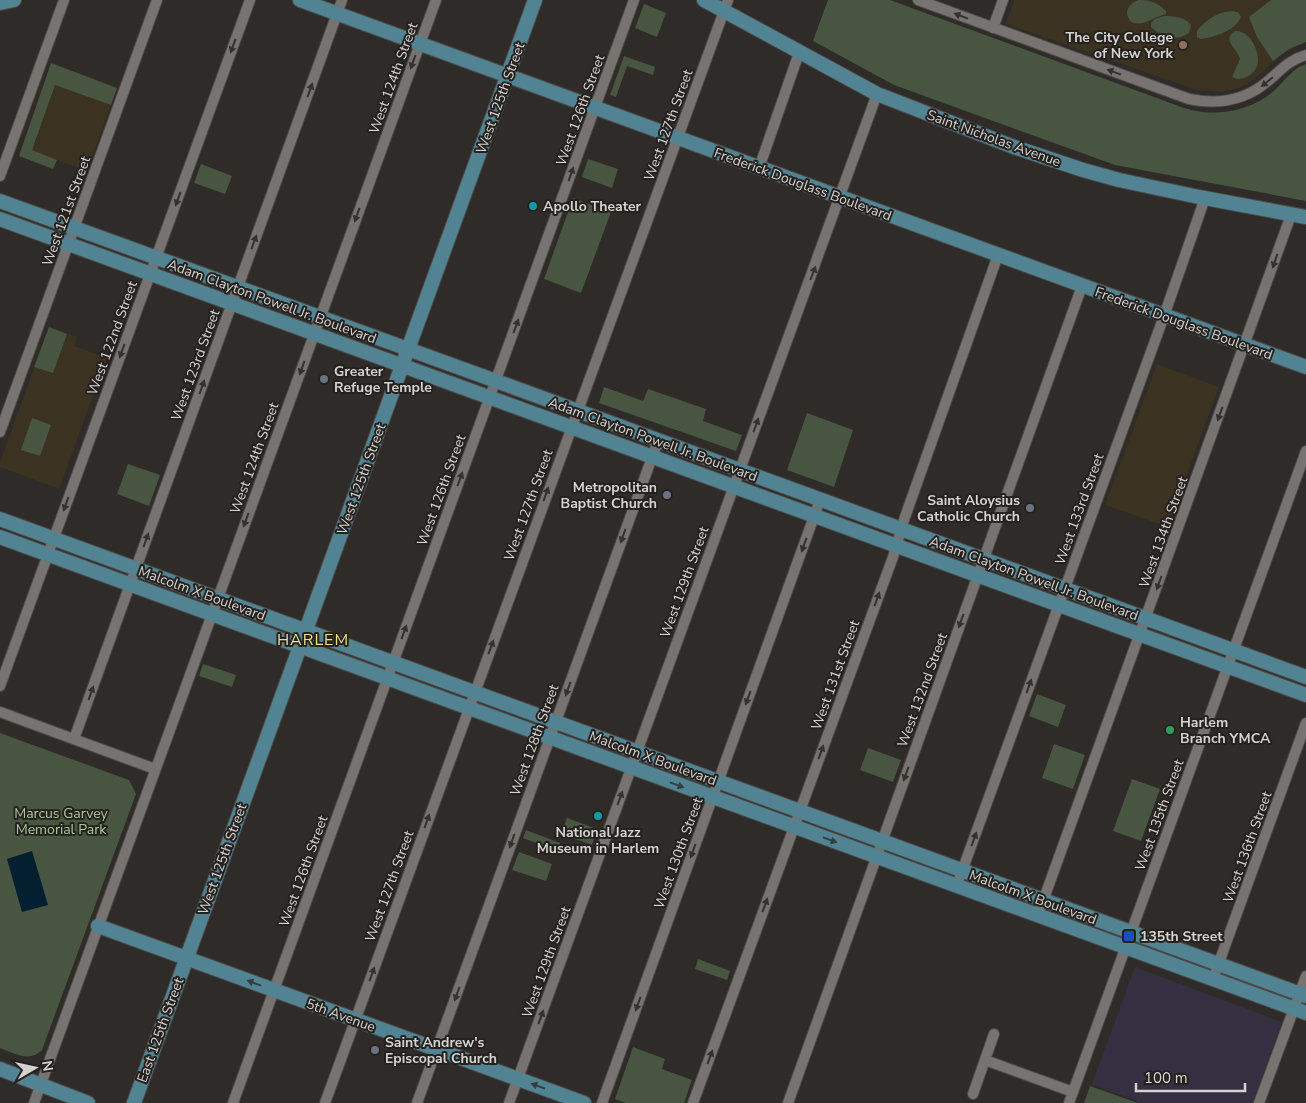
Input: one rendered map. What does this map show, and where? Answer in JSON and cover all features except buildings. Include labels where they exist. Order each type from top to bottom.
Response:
[{"type":"main road","points":[[0,3],[14,0]]},
{"type":"main road","name":"Frederick Douglass Boulevard","points":[[300,0],[1306,367]]},
{"type":"main road","name":"West 125th Street","points":[[186,957],[535,0]]},
{"type":"main road","name":"Saint Nicholas Avenue","points":[[704,0],[726,6],[799,53],[877,94],[1042,157],[1120,180],[1306,217]]},
{"type":"main road","name":"Adam Clayton Powell Jr. Boulevard","points":[[0,201],[1306,677]]},
{"type":"main road","name":"Adam Clayton Powell Jr. Boulevard","points":[[0,219],[1306,695]]},
{"type":"main road","name":"Malcolm X Boulevard","points":[[0,519],[1303,995]]},
{"type":"main road","name":"Malcolm X Boulevard","points":[[0,537],[1300,1011]]},
{"type":"main road","name":"5th Avenue","points":[[98,926],[584,1103]]},
{"type":"main road","name":"East 125th Street","points":[[134,1103],[186,957]]},
{"type":"main road","points":[[0,1069],[88,1103]]},
{"type":"street","points":[[0,176],[64,0]]},
{"type":"street","name":"West 121st Street","points":[[0,432],[157,0]]},
{"type":"street","name":"West 122nd Street","points":[[0,686],[250,0]]},
{"type":"street","name":"West 123rd Street","points":[[74,738],[342,0]]},
{"type":"street","name":"West 124th Street","points":[[34,1103],[436,0]]},
{"type":"street","name":"West 126th Street","points":[[232,1103],[634,0]]},
{"type":"street","points":[[918,0],[1189,99],[1203,102],[1218,102],[1243,96],[1264,84],[1289,61],[1306,55]]},
{"type":"street","points":[[993,28],[1003,0]]},
{"type":"street","name":"West 127th Street","points":[[325,1103],[726,6]]},
{"type":"street","points":[[759,168],[799,53]]},
{"type":"street","name":"West 129th Street","points":[[509,1103],[733,486],[841,198],[877,94]]},
{"type":"street","name":"West 133rd Street","points":[[957,885],[1164,316],[1205,198]]},
{"type":"street","name":"West 134th Street","points":[[1038,915],[1291,214]]},
{"type":"street","name":"West 131st Street","points":[[693,1103],[896,546],[998,255]]},
{"type":"street","name":"West 132nd Street","points":[[788,1103],[1082,286]]},
{"type":"street","name":"West 128th Street","points":[[417,1103],[658,441]]},
{"type":"street","name":"West 135th Street","points":[[1069,1103],[1306,451]]},
{"type":"street","name":"West 130th Street","points":[[602,1103],[820,500]]},
{"type":"street","points":[[0,712],[155,769]]},
{"type":"street","name":"West 136th Street","points":[[1213,979],[1306,723]]},
{"type":"street","points":[[1260,1103],[1300,1011],[1306,976]]},
{"type":"street","points":[[973,1094],[994,1034]]},
{"type":"street","points":[[985,1060],[1073,1092]]},
{"type":"shaded area","name":"The City College of New York","points":[[1014,0],[1306,0],[1306,42],[1283,53],[1248,84],[1221,92],[1197,90],[1006,24]]},
{"type":"shaded area","points":[[51,63],[117,88],[87,171],[57,160],[53,169],[19,156]]},
{"type":"shaded area","points":[[49,327],[77,337],[75,346],[107,358],[59,489],[0,467],[0,462]]},
{"type":"shaded area","points":[[1157,364],[1219,387],[1168,527],[1105,505]]},
{"type":"shaded area","points":[[1135,967],[1282,1022],[1252,1103],[1142,1103],[1092,1084]]},
{"type":"green space","points":[[828,0],[890,0],[1196,111],[1220,112],[1256,103],[1276,89],[1293,71],[1306,64],[1306,201],[1115,165],[894,85],[813,41]]},
{"type":"green space","points":[[1139,0],[1157,4],[1166,11],[1166,14],[1141,23],[1131,22],[1127,15],[1128,9]]},
{"type":"green space","points":[[1271,0],[1306,0],[1306,42],[1289,49],[1273,61],[1257,37],[1249,17]]},
{"type":"green space","points":[[644,4],[666,13],[657,37],[635,28]]},
{"type":"green space","points":[[1233,11],[1239,13],[1241,17],[1229,30],[1206,38],[1201,39],[1197,37],[1197,31],[1208,20],[1222,13]]},
{"type":"green space","points":[[1164,16],[1186,20],[1191,25],[1189,33],[1174,38],[1164,36],[1151,27],[1151,23],[1155,19]]},
{"type":"green space","points":[[1235,31],[1249,37],[1255,46],[1258,57],[1257,66],[1252,74],[1240,79],[1232,77],[1240,59],[1229,38]]},
{"type":"green space","points":[[624,56],[655,67],[653,75],[627,66],[616,97],[610,95]]},
{"type":"green space","points":[[51,63],[117,88],[111,105],[55,85],[32,150],[57,160],[53,169],[19,156]]},
{"type":"green space","points":[[588,159],[618,169],[612,188],[582,177]]},
{"type":"green space","points":[[201,164],[232,176],[225,194],[194,183]]},
{"type":"green space","points":[[573,198],[611,212],[581,293],[544,279]]},
{"type":"green space","points":[[49,327],[67,334],[53,373],[34,367]]},
{"type":"green space","points":[[604,387],[643,401],[648,389],[706,409],[703,421],[742,435],[736,451],[599,403]]},
{"type":"green space","points":[[807,413],[853,430],[834,487],[787,470]]},
{"type":"green space","points":[[32,418],[51,425],[40,456],[21,450]]},
{"type":"green space","points":[[128,464],[160,475],[149,506],[117,494]]},
{"type":"green space","points":[[203,664],[236,675],[232,687],[199,676]]},
{"type":"green space","points":[[1037,694],[1066,705],[1058,727],[1029,716]]},
{"type":"green space","name":"Marcus Garvey Memorial Park","points":[[0,733],[129,780],[136,794],[42,1050],[32,1056],[21,1056],[0,1048]]},
{"type":"green space","points":[[1054,744],[1085,755],[1073,789],[1042,778]]},
{"type":"green space","points":[[868,748],[901,760],[893,782],[860,770]]},
{"type":"green space","points":[[1132,779],[1160,789],[1141,841],[1113,831]]},
{"type":"green space","points":[[567,818],[597,829],[592,845],[561,834]]},
{"type":"green space","points":[[526,830],[560,843],[557,851],[523,838]]},
{"type":"green space","points":[[519,852],[552,864],[546,881],[512,870]]},
{"type":"green space","points":[[698,959],[730,971],[727,980],[695,969]]},
{"type":"green space","points":[[633,1047],[665,1059],[662,1069],[692,1080],[684,1103],[625,1103],[615,1099]]},
{"type":"green space","points":[[1090,1086],[1138,1103],[1084,1103]]},
{"type":"water","points":[[32,851],[48,905],[22,912],[7,859]]},
{"type":"place","name":"The City College of New York","points":[[1183,45]]},
{"type":"place","name":"Apollo Theater","points":[[533,206]]},
{"type":"place","name":"Greater Refuge Temple","points":[[324,379]]},
{"type":"place","name":"Metropolitan Baptist Church","points":[[667,495]]},
{"type":"place","name":"Saint Aloysius Catholic Church","points":[[1030,508]]},
{"type":"place","name":"Harlem Branch YMCA","points":[[1170,730]]},
{"type":"place","name":"National Jazz Museum in Harlem","points":[[598,816]]},
{"type":"place","name":"135th Street","points":[[1129,936]]},
{"type":"place","name":"Saint Andrew's Episcopal Church","points":[[375,1050]]},
{"type":"district","name":"HARLEM","points":[[313,639]]}]
